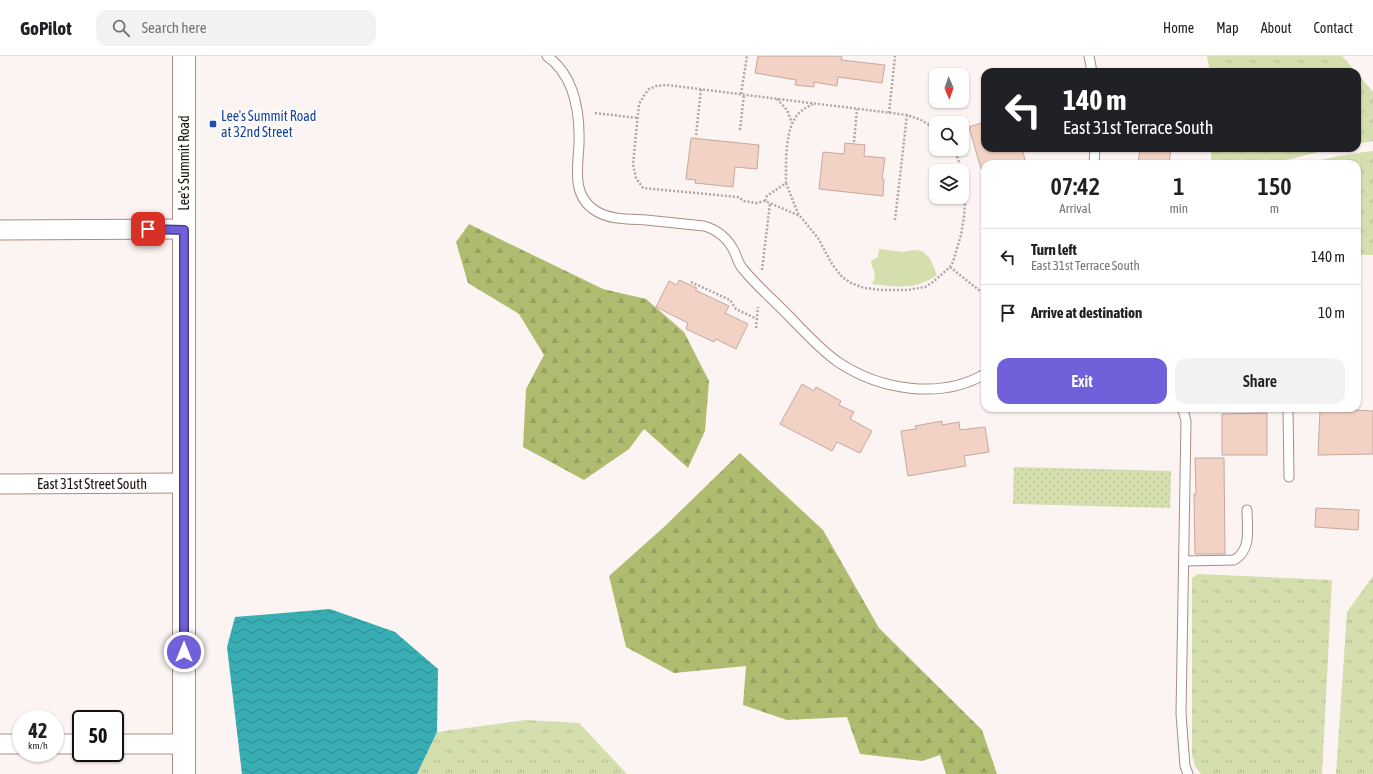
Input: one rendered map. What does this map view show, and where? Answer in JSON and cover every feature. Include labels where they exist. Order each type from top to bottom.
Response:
[{"type":"main road","name":"Lee's Summit Road","points":[[184,56],[184,774]]},
{"type":"street","points":[[0,230],[184,230]]},
{"type":"street","name":"East 31st Street South","points":[[0,484],[184,483]]},
{"type":"street","points":[[0,744],[12,744]]},
{"type":"street","points":[[124,744],[184,744]]},
{"type":"lane","points":[[547,56],[561,69],[574,94],[578,106],[579,144],[576,172],[578,187],[588,204],[595,211],[620,218],[704,226],[716,230],[727,240],[734,250],[742,268],[821,349],[838,362],[872,380],[890,385],[924,389],[943,388],[961,384],[981,376]]},
{"type":"lane","points":[[1088,56],[1091,68]]},
{"type":"lane","points":[[1184,412],[1186,421],[1181,714],[1185,766],[1188,774]]},
{"type":"lane","points":[[1288,412],[1289,477]]},
{"type":"lane","points":[[1184,561],[1234,560],[1241,557],[1248,543],[1247,510]]},
{"type":"path","points":[[740,130],[747,56]]},
{"type":"path","points":[[889,113],[894,56]]},
{"type":"path","points":[[800,216],[765,201],[756,203],[744,201],[738,197],[643,188],[636,178],[633,164],[639,104],[642,99],[650,89],[656,86],[667,85],[907,115],[929,125]]},
{"type":"path","points":[[696,135],[701,89]]},
{"type":"path","points":[[776,98],[787,110],[792,124]]},
{"type":"path","points":[[813,103],[799,113],[792,124],[789,136],[786,182],[800,216],[818,238],[832,264],[842,277],[850,284],[881,290],[907,290],[925,287],[933,282],[950,267],[956,256],[965,204]]},
{"type":"path","points":[[854,142],[857,109]]},
{"type":"path","points":[[595,113],[638,118]]},
{"type":"path","points":[[895,220],[907,115]]},
{"type":"path","points":[[765,201],[767,196],[786,182]]},
{"type":"path","points":[[761,274],[770,203]]},
{"type":"path","points":[[950,267],[981,293]]},
{"type":"path","points":[[691,282],[730,300],[736,308],[757,318]]},
{"type":"path","points":[[756,328],[759,300]]},
{"type":"green space","points":[[1207,56],[1342,56],[1352,68],[1209,68]]},
{"type":"green space","points":[[1361,78],[1373,92],[1373,141],[1361,143]]},
{"type":"green space","points":[[1373,151],[1373,255],[1361,255],[1361,160],[1322,160]]},
{"type":"green space","points":[[1211,152],[1318,152],[1286,160],[1211,160]]},
{"type":"green space","points":[[469,224],[603,289],[646,299],[684,332],[709,381],[705,431],[688,468],[644,429],[629,449],[584,480],[523,447],[526,389],[544,355],[519,314],[468,283],[456,242]]},
{"type":"green space","points":[[879,249],[904,252],[913,250],[922,251],[930,258],[937,275],[929,280],[914,285],[890,286],[872,284],[875,274],[871,262],[878,257]]},
{"type":"green space","points":[[740,453],[823,530],[879,628],[982,730],[997,774],[946,774],[940,755],[922,761],[860,754],[847,717],[787,720],[743,705],[746,666],[674,673],[626,647],[609,576],[664,527]]},
{"type":"green space","points":[[1014,467],[1171,471],[1170,508],[1013,504]]},
{"type":"green space","points":[[1198,574],[1332,580],[1322,774],[1201,774],[1195,766],[1192,755],[1192,578]]},
{"type":"green space","points":[[1373,576],[1373,774],[1336,774],[1347,612]]},
{"type":"green space","points":[[526,720],[579,723],[627,774],[417,774],[437,732]]},
{"type":"water","points":[[330,609],[395,632],[438,669],[437,732],[417,774],[242,774],[227,647],[235,617]]},
{"type":"building","points":[[758,56],[842,56],[841,60],[885,65],[882,83],[838,77],[837,86],[814,82],[814,87],[795,85],[796,80],[755,73]]},
{"type":"building","points":[[981,123],[981,152],[1023,152],[1025,160],[981,160],[981,169],[969,127]]},
{"type":"building","points":[[691,138],[759,145],[757,169],[735,167],[733,187],[695,183],[696,180],[686,179]]},
{"type":"building","points":[[845,143],[865,145],[864,156],[885,158],[882,179],[884,179],[883,196],[819,189],[823,152],[844,154]]},
{"type":"building","points":[[1140,152],[1170,152],[1170,160],[1138,160]]},
{"type":"building","points":[[679,280],[697,288],[695,290],[729,306],[725,313],[748,324],[736,349],[716,339],[714,342],[686,329],[688,323],[656,307],[669,281],[677,285]]},
{"type":"building","points":[[802,384],[814,391],[816,387],[841,401],[839,405],[854,412],[850,419],[872,431],[860,453],[837,442],[832,451],[780,424]]},
{"type":"building","points":[[1373,411],[1373,454],[1318,455],[1320,412]]},
{"type":"building","points":[[1267,413],[1267,455],[1222,455],[1222,414]]},
{"type":"building","points":[[942,421],[942,425],[959,422],[960,430],[985,427],[989,452],[964,456],[966,466],[908,476],[901,431],[916,429],[915,426]]},
{"type":"building","points":[[1195,458],[1224,458],[1225,554],[1195,554]]},
{"type":"building","points":[[1316,508],[1359,510],[1358,530],[1315,527]]},
{"type":"place","name":"Lee's Summit Road at 32nd Street","points":[[213,124]]},
{"type":"route","points":[[148,229],[184,230],[184,652]]}]
